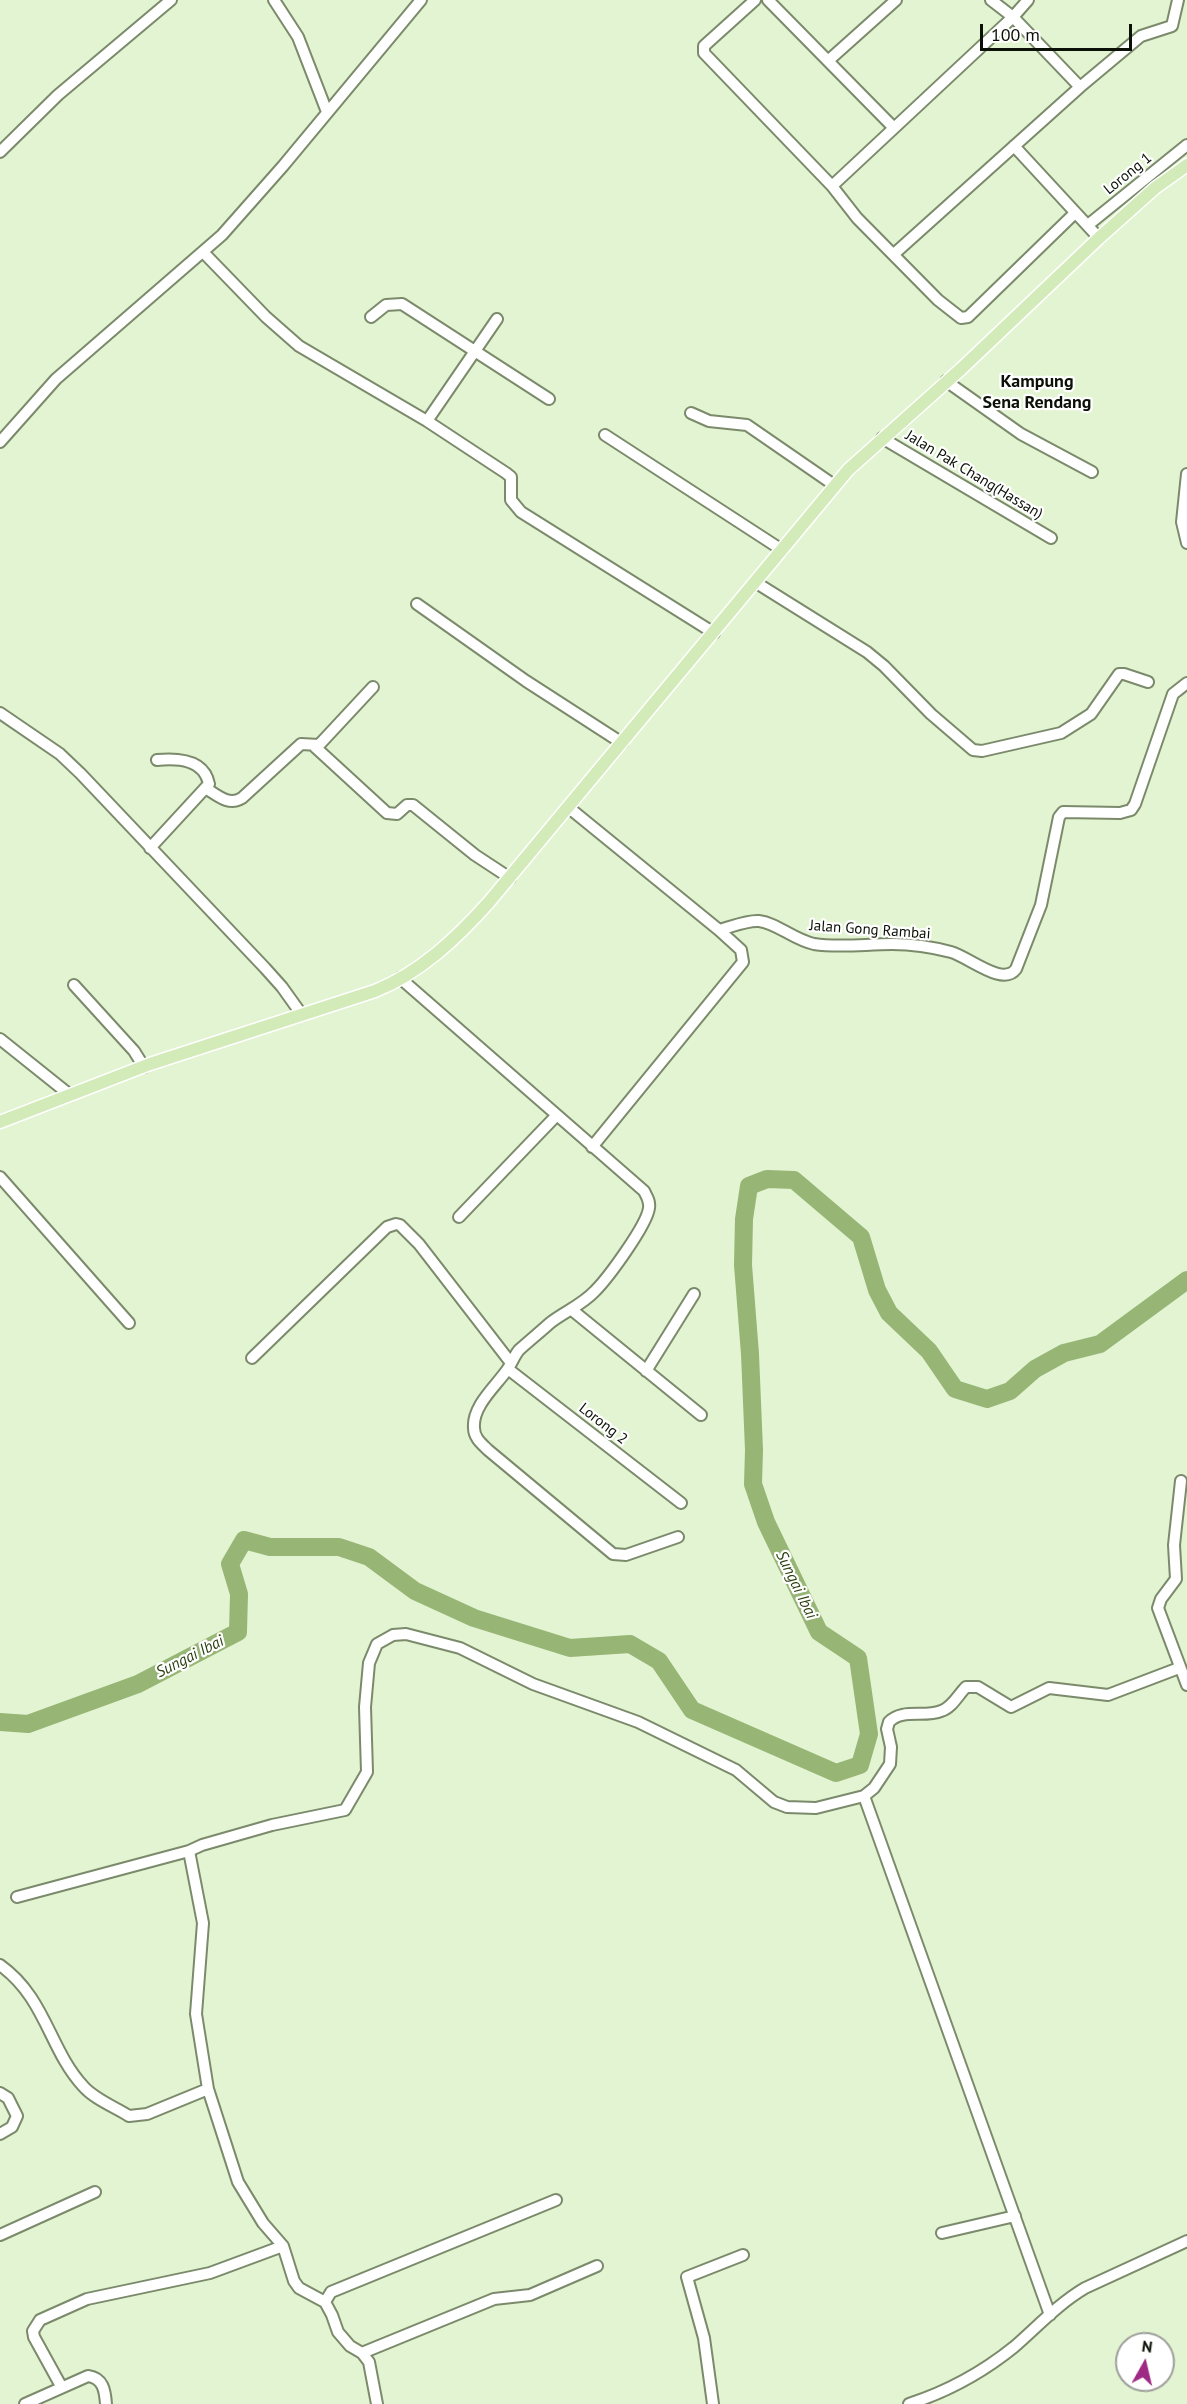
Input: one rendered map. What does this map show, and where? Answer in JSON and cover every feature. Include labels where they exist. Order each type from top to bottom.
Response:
[{"type":"main road","points":[[0,1122],[144,1067],[375,991],[400,978],[452,940],[510,878],[834,485],[1099,238],[1155,188],[1187,165]]},
{"type":"street","points":[[0,152],[71,84],[171,0]]},
{"type":"street","points":[[274,0],[296,31],[327,112]]},
{"type":"street","points":[[0,442],[56,378],[203,252],[239,217],[421,0]]},
{"type":"street","points":[[755,0],[704,46],[704,53],[832,186],[845,205],[938,300],[961,318],[965,319],[1075,213]]},
{"type":"street","points":[[768,0],[894,128]]},
{"type":"street","points":[[829,60],[896,0]]},
{"type":"street","points":[[991,0],[1013,17],[1080,87]]},
{"type":"street","points":[[832,186],[1013,17],[1028,0]]},
{"type":"street","points":[[894,254],[1080,87],[1141,36],[1173,26],[1178,0]]},
{"type":"street","name":"Lorong 1","points":[[1088,225],[1187,145]]},
{"type":"street","points":[[1014,146],[1099,238]]},
{"type":"street","points":[[203,252],[291,340],[427,421],[511,477],[512,500],[521,512],[714,633]]},
{"type":"street","points":[[371,316],[386,305],[402,304],[549,399]]},
{"type":"street","points":[[427,421],[497,319]]},
{"type":"street","points":[[946,381],[1021,434],[1092,471]]},
{"type":"street","points":[[691,413],[709,421],[747,425],[834,485]]},
{"type":"street","points":[[605,435],[782,550]]},
{"type":"street","name":"Jalan Pak Chang(Hassan)","points":[[882,438],[1051,538]]},
{"type":"street","points":[[1187,474],[1182,522],[1187,543]]},
{"type":"street","points":[[755,582],[867,652],[931,714],[974,750],[982,751],[1061,733],[1091,714],[1119,674],[1148,682]]},
{"type":"street","points":[[417,604],[526,681],[622,743]]},
{"type":"street","name":"Jalan Gong Rambai","points":[[719,930],[752,921],[761,921],[804,942],[920,946],[962,955],[1001,976],[1013,973],[1041,905],[1059,817],[1063,812],[1120,813],[1131,810],[1173,694],[1187,683]]},
{"type":"street","points":[[207,789],[230,802],[236,802],[301,744],[319,745],[373,687]]},
{"type":"street","points":[[0,712],[72,764],[275,978],[302,1015]]},
{"type":"street","points":[[314,746],[387,813],[397,814],[407,805],[413,805],[475,855],[510,878]]},
{"type":"street","points":[[150,848],[207,789],[209,784],[208,777],[195,764],[176,758],[157,760]]},
{"type":"street","points":[[568,807],[719,930],[741,950],[742,962],[592,1147]]},
{"type":"street","points":[[400,978],[644,1191],[649,1200],[649,1210],[640,1228],[595,1292],[544,1329],[518,1352],[487,1395],[473,1425],[479,1441],[613,1554],[626,1555],[678,1537]]},
{"type":"street","points":[[74,985],[134,1051],[144,1067]]},
{"type":"street","points":[[0,1039],[70,1095]]},
{"type":"street","points":[[459,1217],[556,1116]]},
{"type":"street","points":[[0,1177],[129,1323]]},
{"type":"street","name":"Lorong 2","points":[[252,1358],[387,1227],[400,1225],[419,1244],[510,1366],[681,1503]]},
{"type":"street","points":[[646,1371],[694,1294]]},
{"type":"street","points":[[572,1310],[701,1415]]},
{"type":"street","points":[[1181,1481],[1174,1545],[1176,1580],[1161,1599],[1158,1608],[1187,1685]]},
{"type":"street","points":[[17,1897],[189,1851],[202,1845],[272,1825],[341,1812],[348,1807],[365,1777],[365,1707],[369,1663],[377,1644],[388,1636],[406,1634],[460,1648],[533,1684],[638,1722],[736,1770],[752,1781],[774,1802],[787,1807],[816,1808],[864,1796],[880,1781],[890,1764],[891,1747],[887,1729],[889,1722],[899,1715],[941,1712],[966,1687],[978,1687],[1011,1707],[1049,1688],[1108,1695],[1179,1668]]},
{"type":"street","points":[[864,1796],[1050,2315]]},
{"type":"street","points":[[189,1851],[203,1923],[196,2014],[208,2089],[238,2182],[263,2223],[283,2246],[294,2281],[299,2288],[325,2302],[338,2332],[369,2362],[377,2404]]},
{"type":"street","points":[[0,1965],[14,1976],[28,1993],[82,2086],[129,2116],[147,2114],[208,2089]]},
{"type":"street","points":[[0,2092],[8,2098],[18,2116],[12,2127],[0,2134]]},
{"type":"street","points":[[0,2235],[95,2192]]},
{"type":"street","points":[[325,2302],[332,2292],[556,2200]]},
{"type":"street","points":[[942,2233],[1015,2216]]},
{"type":"street","points":[[909,2404],[937,2395],[986,2367],[1085,2288],[1187,2241]]},
{"type":"street","points":[[61,2386],[34,2337],[33,2331],[40,2320],[87,2299],[210,2273],[283,2246]]},
{"type":"street","points":[[713,2404],[704,2338],[687,2277],[743,2255]]},
{"type":"street","points":[[362,2353],[494,2299],[530,2295],[597,2266]]},
{"type":"street","points":[[25,2404],[61,2386],[88,2376],[94,2377],[104,2386],[106,2404]]},
{"type":"waterway","name":"Sungai Ibai","points":[[0,1722],[28,1724],[138,1684],[238,1632],[239,1594],[230,1564],[244,1540],[270,1547],[339,1547],[369,1557],[415,1591],[474,1618],[570,1648],[630,1644],[659,1661],[692,1710],[836,1773],[860,1765],[869,1734],[858,1658],[819,1632],[766,1522],[753,1484],[750,1354],[743,1265],[744,1219],[749,1186],[767,1179],[794,1180],[861,1237],[877,1290],[889,1313],[929,1351],[955,1389],[987,1399],[1010,1391],[1035,1369],[1064,1353],[1100,1344],[1187,1280]]},
{"type":"district","name":"Kampung Sena Rendang","points":[[1037,392]]}]
